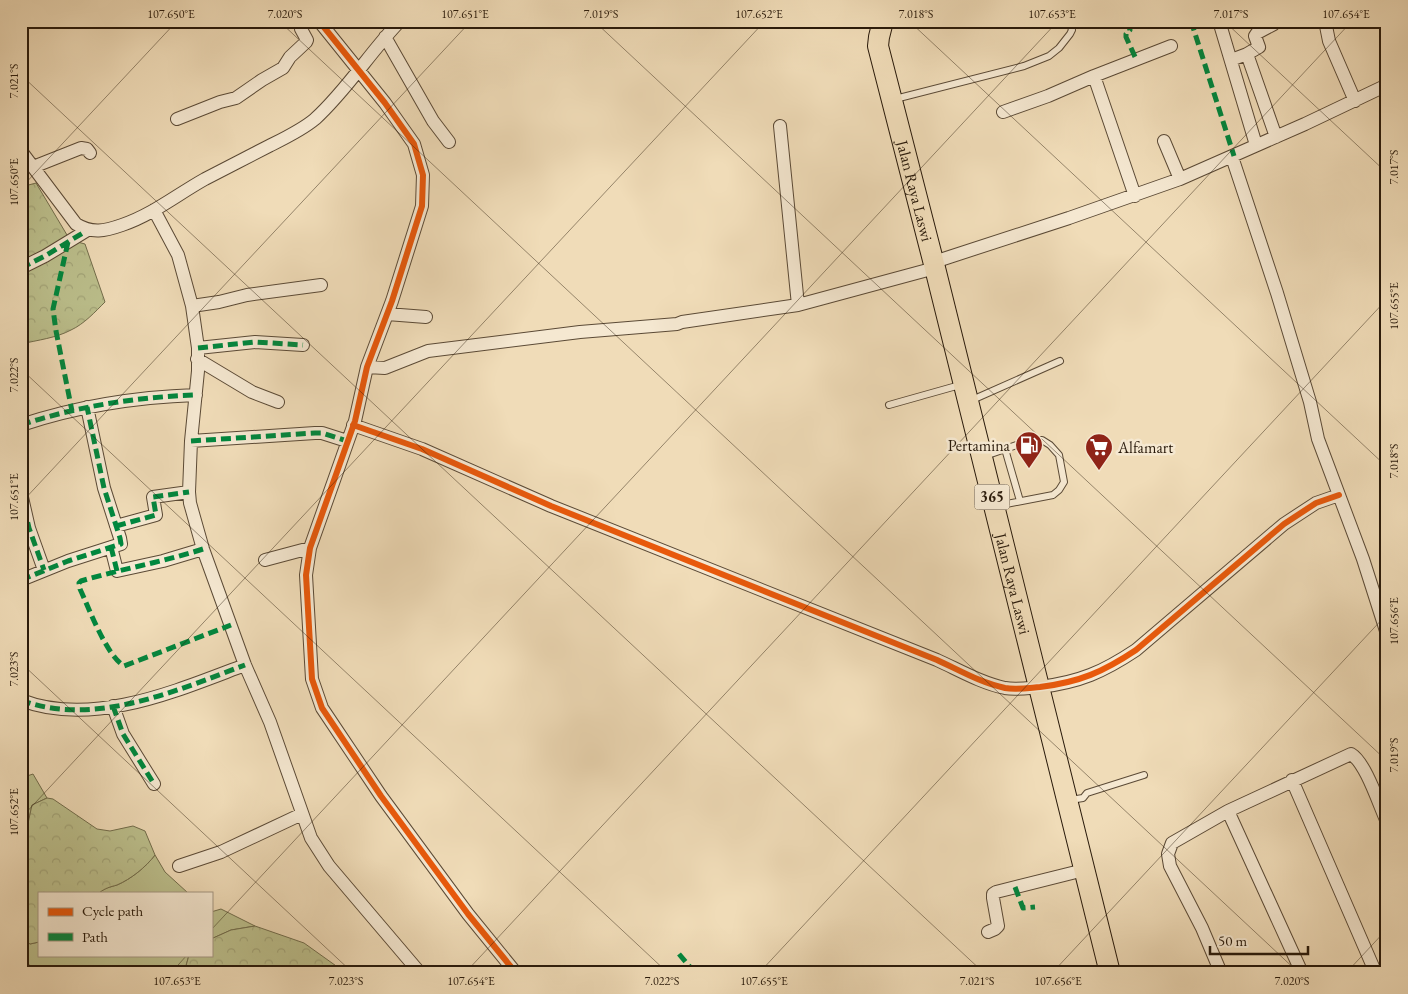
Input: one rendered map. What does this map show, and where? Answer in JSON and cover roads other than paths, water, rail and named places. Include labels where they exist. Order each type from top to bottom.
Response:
[{"type":"main road","name":"Jalan Raya Laswi","points":[[883,21],[878,46],[1110,973]]},
{"type":"street","points":[[177,119],[213,104],[236,98],[283,68],[290,57],[307,40],[301,29],[302,21]]},
{"type":"street","points":[[319,21],[352,78],[385,103],[414,144],[423,175],[422,206],[368,367],[353,425],[310,548],[306,575],[312,679],[322,708],[381,796],[468,914],[516,973]]},
{"type":"street","points":[[21,151],[76,224],[86,230],[97,232],[123,225],[154,210],[203,180],[291,135],[313,120],[333,102],[400,21]]},
{"type":"street","points":[[1219,21],[1256,145]]},
{"type":"street","points":[[1325,21],[1329,41],[1354,100]]},
{"type":"street","points":[[1231,60],[1259,47],[1255,36],[1274,24]]},
{"type":"street","points":[[385,37],[433,121],[449,142]]},
{"type":"street","points":[[1003,112],[1048,96],[1171,46]]},
{"type":"street","points":[[1247,54],[1276,137]]},
{"type":"street","points":[[1094,76],[1135,196]]},
{"type":"street","points":[[368,367],[385,368],[428,351],[580,332],[677,324],[801,306],[935,268],[1135,196],[1232,157],[1387,85]]},
{"type":"street","points":[[780,126],[801,306]]},
{"type":"street","points":[[1164,141],[1180,179]]},
{"type":"street","points":[[33,167],[81,148],[87,149],[90,153]]},
{"type":"street","points":[[1232,157],[1308,393],[1318,439],[1363,559],[1387,634]]},
{"type":"street","points":[[154,210],[178,254],[192,306],[198,359],[188,492],[203,549],[245,665],[270,722],[311,838],[328,866],[420,973]]},
{"type":"street","points":[[21,268],[45,256],[86,230]]},
{"type":"street","points":[[192,306],[254,294],[321,285]]},
{"type":"street","points":[[387,314],[426,317]]},
{"type":"street","points":[[198,359],[255,342],[303,346]]},
{"type":"street","points":[[198,359],[252,392],[278,402]]},
{"type":"street","points":[[21,425],[87,407],[157,396],[196,395]]},
{"type":"street","points":[[21,580],[44,570],[120,544],[121,542],[104,488],[87,407]]},
{"type":"street","points":[[353,425],[422,449],[551,506],[937,660],[981,680],[1005,688],[1018,689],[1065,683],[1083,678],[1113,665],[1144,644],[1284,524],[1316,503],[1339,495]]},
{"type":"street","points":[[191,441],[315,433],[322,433],[347,441]]},
{"type":"street","points":[[116,526],[156,515],[153,497],[188,492]]},
{"type":"street","points":[[21,493],[29,528],[44,570]]},
{"type":"street","points":[[111,547],[117,571],[163,561],[203,549]]},
{"type":"street","points":[[265,560],[310,548]]},
{"type":"street","points":[[21,700],[60,709],[86,710],[133,703],[190,686],[245,665]]},
{"type":"street","points":[[113,706],[123,734],[154,784]]},
{"type":"street","points":[[1221,973],[1202,928],[1170,866],[1168,854],[1172,843],[1228,811],[1351,754],[1357,758],[1364,770],[1387,822]]},
{"type":"street","points":[[1292,780],[1371,971],[1387,963]]},
{"type":"street","points":[[1228,811],[1302,973]]},
{"type":"street","points":[[179,866],[220,852],[302,814]]},
{"type":"street","points":[[988,932],[998,926],[993,898],[993,894],[996,892],[1084,870]]},
{"type":"lane","points":[[892,100],[1024,66],[1049,56],[1059,48],[1070,34],[1072,30],[1069,21]]},
{"type":"lane","points":[[890,405],[966,393],[1060,361]]},
{"type":"lane","points":[[982,457],[1025,442],[1042,440],[1059,454],[1064,482],[1053,495],[994,506]]},
{"type":"lane","points":[[1005,449],[1020,501]]},
{"type":"lane","points":[[1066,800],[1083,798],[1087,793],[1144,775]]},
{"type":"place","name":"Pertamina","points":[[1029,469]]},
{"type":"place","name":"Alfamart","points":[[1099,471]]}]
